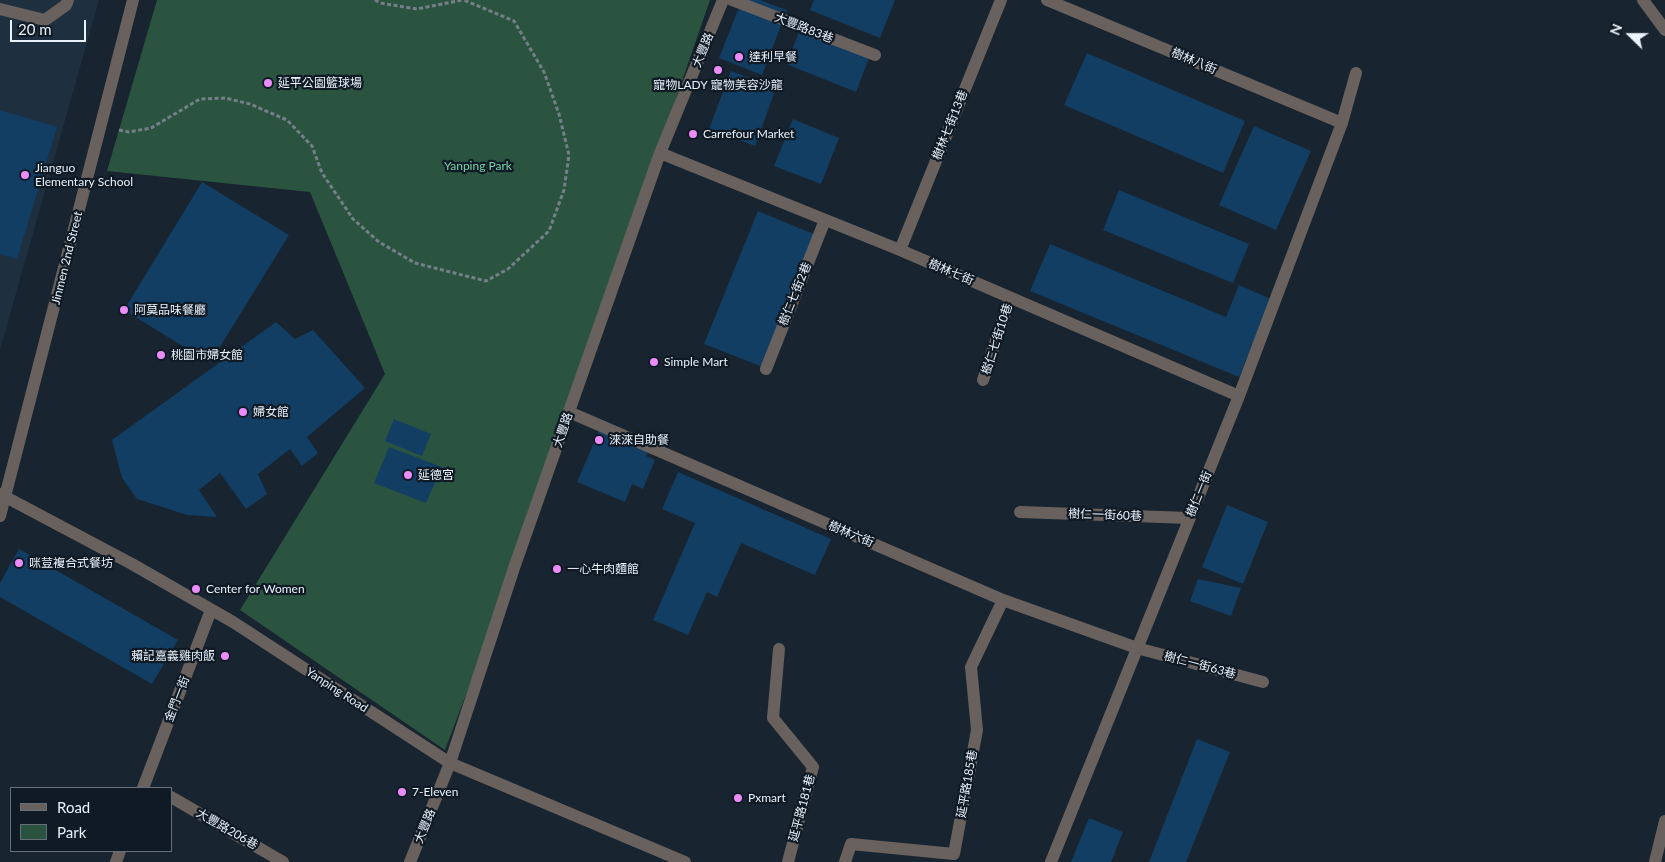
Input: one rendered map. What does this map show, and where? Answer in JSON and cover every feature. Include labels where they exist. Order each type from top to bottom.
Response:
[{"type":"street","points":[[0,9],[46,20],[66,5],[68,0]]},
{"type":"street","name":"Jinmen 2nd Street","points":[[0,516],[3,495],[101,126],[132,0]]},
{"type":"street","name":"大豐路","points":[[410,862],[450,763],[514,568],[660,153],[723,0]]},
{"type":"street","name":"大豐路83巷","points":[[732,0],[876,55]]},
{"type":"street","name":"樹林七街13巷","points":[[900,250],[1001,0]]},
{"type":"street","name":"樹林八街","points":[[1047,0],[1342,123]]},
{"type":"street","points":[[1643,0],[1665,30]]},
{"type":"street","name":"樹仁一街","points":[[1051,862],[1238,396],[1342,123],[1356,73]]},
{"type":"street","name":"樹林七街","points":[[660,153],[900,250],[1238,396]]},
{"type":"street","name":"樹仁七街2巷","points":[[766,369],[825,220]]},
{"type":"street","name":"樹仁七街10巷","points":[[983,380],[1010,298]]},
{"type":"street","name":"樹林六街","points":[[569,412],[1003,600],[1137,648]]},
{"type":"street","name":"Yanping Road","points":[[3,495],[211,610],[450,763],[685,862]]},
{"type":"street","name":"樹仁一街60巷","points":[[1020,512],[1189,518]]},
{"type":"street","name":"延平路185巷","points":[[846,862],[851,844],[954,854],[977,730],[971,667],[1003,600]]},
{"type":"street","name":"金門一街","points":[[148,786],[211,610]]},
{"type":"street","name":"延平路181巷","points":[[779,648],[773,718],[813,767],[788,862]]},
{"type":"street","name":"樹仁一街63巷","points":[[1137,648],[1263,682]]},
{"type":"street","name":"大豐路206巷","points":[[172,798],[283,862]]},
{"type":"street","points":[[1655,862],[1665,821]]},
{"type":"path","points":[[101,126],[130,132],[151,128],[200,99],[225,98],[250,104],[288,120],[312,146],[322,173],[352,219],[379,242],[415,263],[486,281],[508,269],[549,231],[564,190],[569,154],[559,114],[544,72],[514,21],[463,0],[417,9],[380,3],[375,0]]},
{"type":"shaded area","name":"Jianguo Elementary School","points":[[0,0],[99,0],[0,350]]},
{"type":"green space","name":"Yanping Park","points":[[157,0],[710,0],[514,568],[445,750],[240,610],[385,374],[310,192],[107,171]]},
{"type":"building","points":[[742,0],[760,0],[787,10],[762,75],[719,58]]},
{"type":"building","points":[[814,0],[895,0],[880,38],[810,10]]},
{"type":"building","points":[[800,30],[869,58],[856,92],[786,64]]},
{"type":"building","points":[[1087,53],[1245,121],[1223,173],[1064,105]]},
{"type":"building","points":[[731,71],[776,88],[755,146],[709,129]]},
{"type":"building","points":[[0,110],[57,127],[17,259],[0,254]]},
{"type":"building","points":[[793,119],[839,138],[821,184],[774,166]]},
{"type":"building","points":[[1254,126],[1311,151],[1276,230],[1219,205]]},
{"type":"building","points":[[202,182],[289,235],[210,363],[124,310]]},
{"type":"building","points":[[1119,190],[1249,244],[1233,283],[1103,230]]},
{"type":"building","points":[[758,211],[816,235],[763,367],[704,344]]},
{"type":"building","points":[[1050,244],[1226,317],[1239,285],[1271,299],[1239,377],[1030,291]]},
{"type":"building","name":"婦女館","points":[[276,322],[295,339],[313,330],[365,388],[307,437],[318,453],[302,466],[290,449],[258,474],[267,494],[246,509],[220,473],[199,490],[217,517],[187,515],[137,499],[122,478],[112,440]]},
{"type":"building","points":[[394,419],[431,434],[422,456],[385,441]]},
{"type":"building","points":[[599,431],[648,452],[646,456],[655,460],[643,489],[632,484],[625,502],[577,482]]},
{"type":"building","name":"延德宮","points":[[389,447],[442,467],[426,503],[374,483]]},
{"type":"building","points":[[678,472],[831,539],[815,575],[741,543],[717,597],[707,592],[688,635],[653,620],[695,523],[662,509]]},
{"type":"building","points":[[1227,505],[1268,522],[1243,584],[1202,567]]},
{"type":"building","points":[[19,549],[178,640],[152,684],[0,597],[0,583]]},
{"type":"building","points":[[1198,579],[1241,588],[1231,616],[1190,601]]},
{"type":"building","points":[[1197,739],[1230,752],[1186,862],[1149,862]]},
{"type":"building","points":[[1089,818],[1123,832],[1111,862],[1071,862]]},
{"type":"place","name":"達利早餐","points":[[739,57]]},
{"type":"place","name":"寵物LADY 寵物美容沙龍","points":[[718,70]]},
{"type":"place","name":"延平公園籃球場","points":[[268,83]]},
{"type":"place","name":"Carrefour Market","points":[[693,134]]},
{"type":"place","name":"Jianguo Elementary School","points":[[25,175]]},
{"type":"place","name":"阿莫品味餐廳","points":[[124,310]]},
{"type":"place","name":"桃園市婦女館","points":[[161,355]]},
{"type":"place","name":"Simple Mart","points":[[654,362]]},
{"type":"place","name":"婦女館","points":[[243,412]]},
{"type":"place","name":"淶淶自助餐","points":[[599,440]]},
{"type":"place","name":"延德宮","points":[[408,475]]},
{"type":"place","name":"咪荳複合式餐坊","points":[[19,563]]},
{"type":"place","name":"一心牛肉麵館","points":[[557,569]]},
{"type":"place","name":"Center for Women","points":[[196,589]]},
{"type":"place","name":"賴記嘉義雞肉飯","points":[[225,656]]},
{"type":"place","name":"7-Eleven","points":[[402,792]]},
{"type":"place","name":"Pxmart","points":[[738,798]]}]
